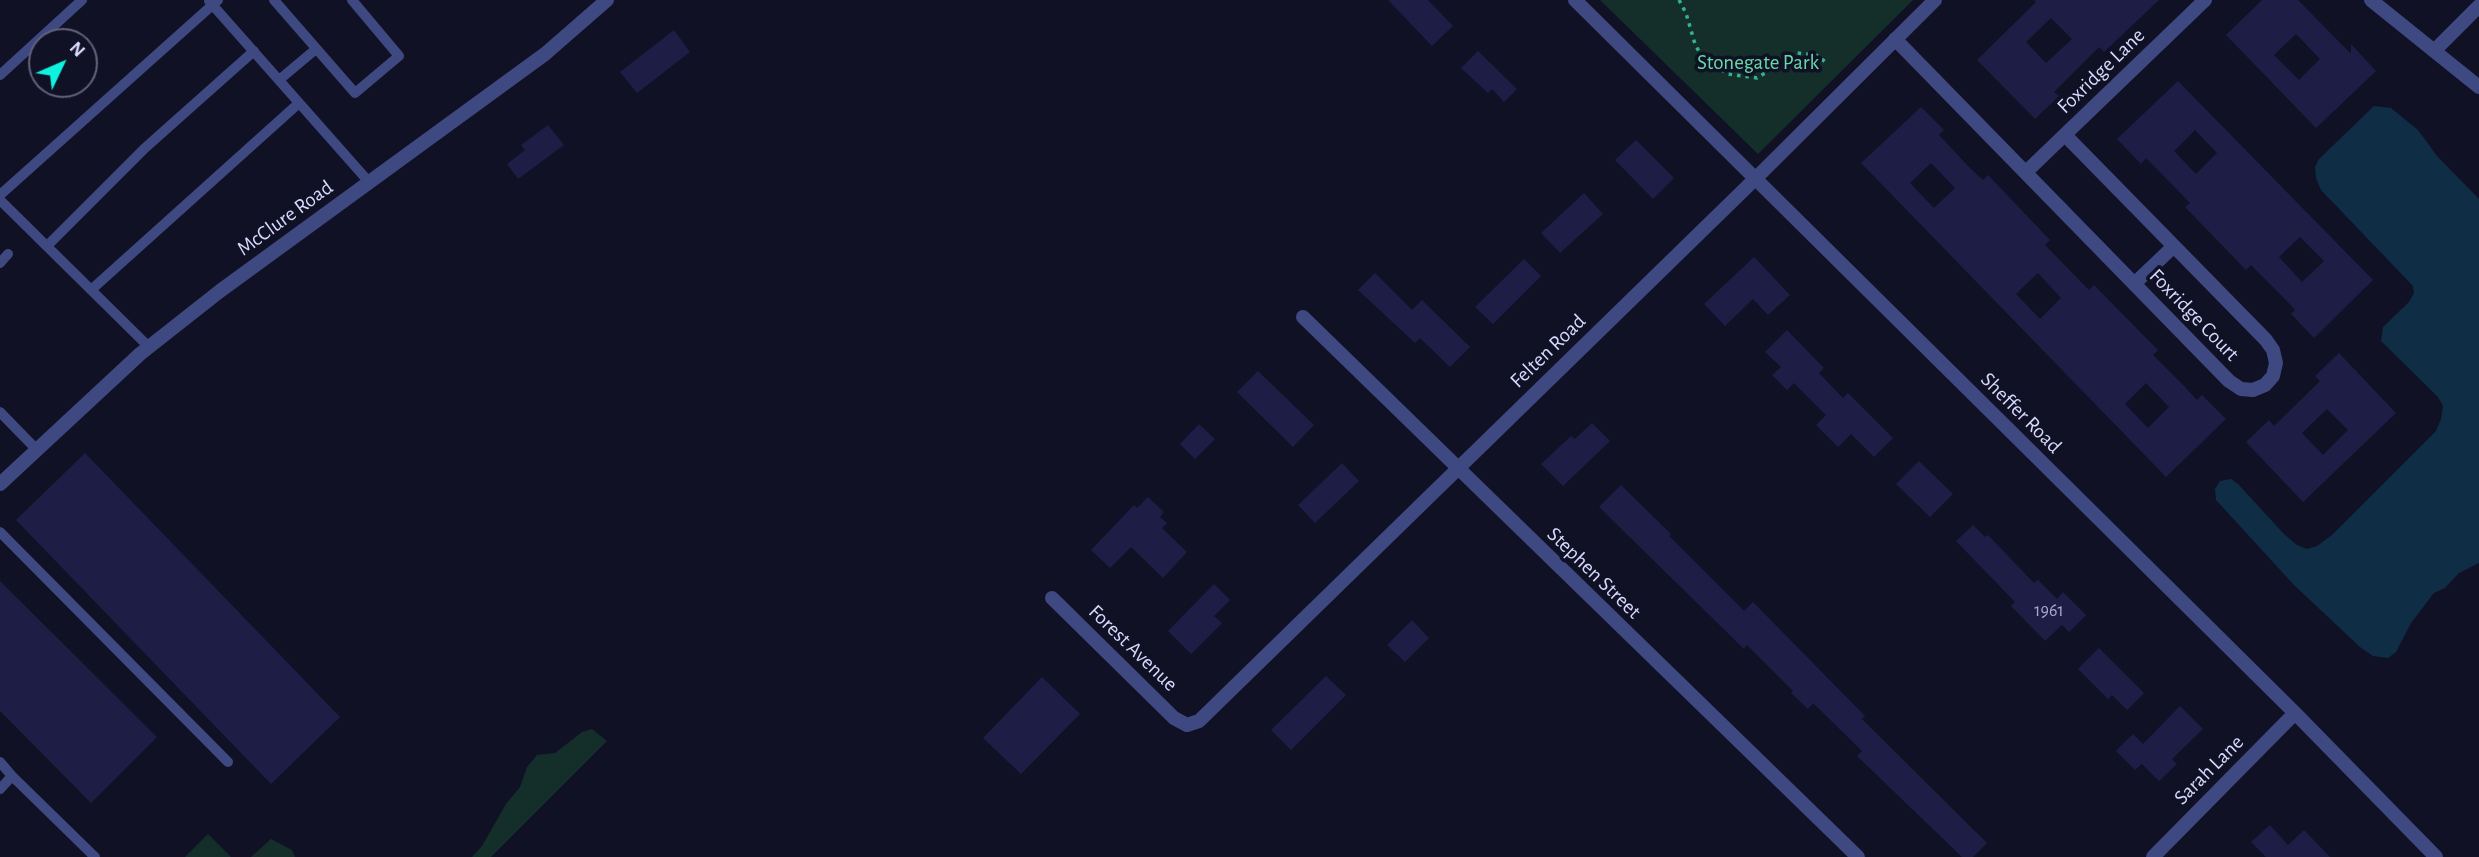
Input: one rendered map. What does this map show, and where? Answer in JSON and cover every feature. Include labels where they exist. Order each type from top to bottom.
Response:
[{"type":"street","name":"McClure Road","points":[[0,484],[149,347],[220,291],[545,54],[607,0]]},
{"type":"street","name":"Sheffer Road","points":[[1575,0],[2295,713],[2436,857]]},
{"type":"street","name":"Felten Road","points":[[1187,725],[1199,721],[1935,0]]},
{"type":"street","name":"Foxridge Lane","points":[[2026,172],[2205,0]]},
{"type":"street","points":[[2371,0],[2479,87]]},
{"type":"street","points":[[2434,51],[2479,6]]},
{"type":"street","name":"Foxridge Court","points":[[1895,39],[2229,381],[2241,389],[2253,390],[2265,384],[2273,376],[2276,363],[2273,350],[2065,135]]},
{"type":"street","points":[[2134,284],[2174,246]]},
{"type":"street","name":"Stephen Street","points":[[1303,317],[1858,857]]},
{"type":"street","name":"Forest Avenue","points":[[1052,598],[1174,718],[1187,725]]},
{"type":"street","name":"Sarah Lane","points":[[2153,857],[2295,713]]},
{"type":"lane","points":[[0,75],[82,0]]},
{"type":"lane","points":[[274,0],[355,93],[399,56],[352,0]]},
{"type":"lane","points":[[149,347],[0,197],[213,2],[369,183]]},
{"type":"lane","points":[[279,80],[316,49]]},
{"type":"lane","points":[[47,246],[145,148],[254,51]]},
{"type":"lane","points":[[91,290],[299,103]]},
{"type":"lane","points":[[0,412],[36,449]]},
{"type":"lane","points":[[0,532],[228,762]]},
{"type":"lane","points":[[0,762],[95,857]]},
{"type":"lane","points":[[0,789],[12,776]]},
{"type":"path","points":[[1679,0],[1702,57],[1728,74],[1757,78],[1797,53],[1816,55],[1827,63]]},
{"type":"green space","name":"Stonegate Park","points":[[1600,0],[1913,0],[1758,154]]},
{"type":"green space","points":[[592,729],[607,741],[491,857],[472,857],[520,787],[527,767],[537,755],[555,753],[582,732]]},
{"type":"green space","points":[[208,834],[231,857],[185,857]]},
{"type":"green space","points":[[271,839],[292,850],[295,857],[251,857]]},
{"type":"water","points":[[2374,106],[2391,108],[2418,130],[2437,156],[2479,199],[2479,563],[2459,573],[2445,588],[2434,593],[2411,623],[2396,652],[2388,658],[2373,656],[2360,647],[2294,585],[2216,500],[2215,489],[2220,481],[2231,479],[2297,545],[2307,549],[2317,546],[2332,535],[2436,431],[2441,419],[2443,406],[2438,397],[2381,341],[2383,327],[2409,302],[2414,293],[2413,286],[2321,190],[2316,178],[2315,167],[2319,159]]},
{"type":"building","points":[[1388,0],[1428,0],[1453,26],[1432,46]]},
{"type":"building","points":[[2034,0],[2159,0],[2104,52],[2099,47],[2054,92],[2059,96],[2035,119],[1977,60],[2036,2]],"holes":[[[2051,18],[2072,39],[2046,63],[2026,42]]]},
{"type":"building","points":[[2262,0],[2298,0],[2351,54],[2351,44],[2376,71],[2316,128],[2226,35]],"holes":[[[2296,34],[2320,59],[2299,80],[2274,55]]]},
{"type":"building","points":[[674,30],[690,52],[637,93],[620,72]]},
{"type":"building","points":[[1478,51],[1517,89],[1504,102],[1492,89],[1488,93],[1461,68]]},
{"type":"building","points":[[2178,81],[2373,280],[2314,338],[2291,314],[2295,310],[2283,297],[2251,265],[2246,270],[2185,207],[2190,203],[2159,171],[2146,158],[2141,164],[2117,139]],"holes":[[[2195,130],[2217,153],[2196,174],[2174,151]],[[2300,237],[2324,261],[2302,282],[2279,257]]]},
{"type":"building","points":[[1921,107],[1944,130],[1939,135],[1970,168],[1983,180],[1988,175],[2050,240],[2045,245],[2089,290],[2094,285],[2158,350],[2153,355],[2197,400],[2202,395],[2226,419],[2166,477],[1861,163]],"holes":[[[1931,163],[1955,188],[1934,208],[1910,183]],[[2038,273],[2061,298],[2040,319],[2016,294]],[[2146,383],[2169,407],[2148,428],[2125,404]]]},
{"type":"building","points":[[548,125],[564,145],[518,179],[507,164],[525,150],[521,145]]},
{"type":"building","points":[[1636,140],[1674,178],[1653,199],[1615,160]]},
{"type":"building","points":[[1584,193],[1603,214],[1560,253],[1541,233]]},
{"type":"building","points":[[1754,257],[1790,295],[1768,315],[1753,299],[1725,326],[1704,304]]},
{"type":"building","points":[[1524,259],[1541,276],[1493,324],[1475,307]]},
{"type":"building","points":[[1375,273],[1412,310],[1422,300],[1470,347],[1450,367],[1420,338],[1415,343],[1358,290]]},
{"type":"building","points":[[1787,330],[1824,368],[1819,373],[1843,398],[1848,393],[1893,438],[1874,457],[1851,434],[1838,447],[1816,425],[1826,415],[1794,383],[1787,390],[1772,375],[1781,367],[1765,352]]},
{"type":"building","points":[[2339,353],[2396,413],[2303,502],[2246,442],[2269,420],[2274,426],[2320,381],[2315,376]],"holes":[[[2327,409],[2348,430],[2323,455],[2302,433]]]},
{"type":"building","points":[[1258,371],[1314,425],[1293,447],[1237,392]]},
{"type":"building","points":[[1592,423],[1610,441],[1563,486],[1541,464],[1571,436],[1575,439]]},
{"type":"building","points":[[1199,424],[1215,439],[1195,459],[1180,444]]},
{"type":"building","points":[[85,453],[340,717],[271,784],[16,520]]},
{"type":"building","points":[[1919,461],[1953,494],[1930,517],[1896,484]]},
{"type":"building","points":[[1342,463],[1359,481],[1315,523],[1298,505]]},
{"type":"building","points":[[1621,485],[1744,611],[1753,602],[1865,716],[1862,719],[1987,843],[1973,857],[1962,857],[1857,756],[1862,751],[1813,703],[1808,709],[1747,645],[1744,649],[1599,507]]},
{"type":"building","points":[[1148,497],[1164,512],[1160,517],[1167,523],[1162,528],[1187,552],[1163,578],[1131,547],[1110,568],[1091,550],[1134,505],[1137,508]]},
{"type":"building","points":[[1973,525],[1985,537],[1988,535],[2034,583],[2038,580],[2057,599],[2063,592],[2086,615],[2069,632],[2062,625],[2045,641],[2011,606],[2015,602],[1956,541]]},
{"type":"building","points":[[0,581],[157,737],[91,803],[0,711]]},
{"type":"building","points":[[1214,584],[1230,600],[1214,616],[1222,623],[1191,654],[1168,631]]},
{"type":"building","points":[[1412,620],[1429,638],[1405,662],[1387,645]]},
{"type":"building","points":[[2099,648],[2144,693],[2127,710],[2112,695],[2108,699],[2078,669]]},
{"type":"building","points":[[1326,676],[1346,695],[1291,750],[1271,730]]},
{"type":"building","points":[[1042,677],[1080,714],[1021,774],[983,738]]},
{"type":"building","points":[[2180,706],[2203,729],[2172,759],[2177,764],[2159,781],[2142,764],[2135,770],[2116,751],[2133,734],[2143,744]]},
{"type":"building","points":[[2270,825],[2288,845],[2304,830],[2330,857],[2266,857],[2251,842]]}]
